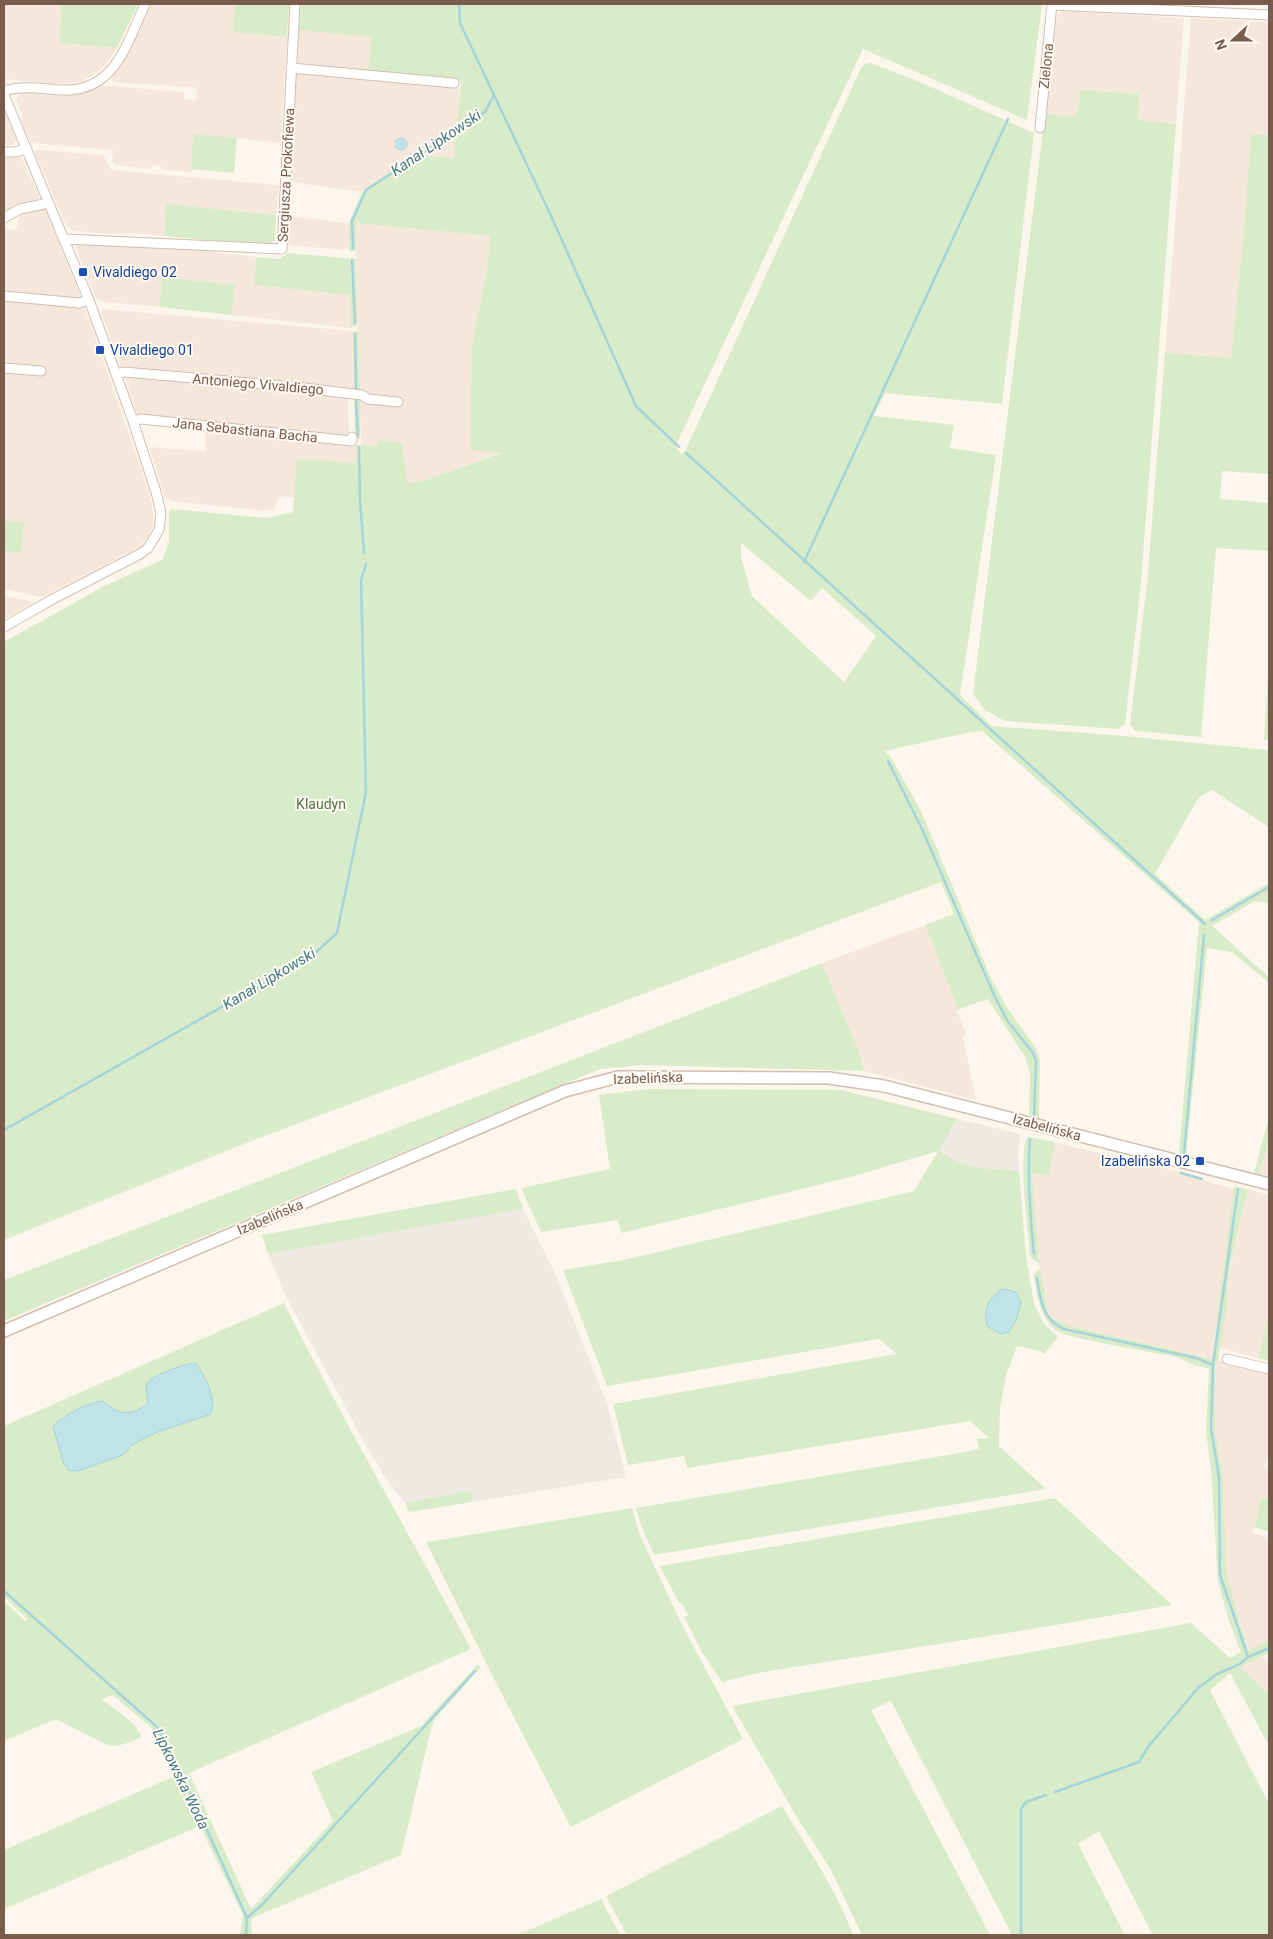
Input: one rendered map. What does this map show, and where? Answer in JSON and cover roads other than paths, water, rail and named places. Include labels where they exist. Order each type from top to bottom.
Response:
[{"type":"street","points":[[4,91],[19,87],[77,91],[98,82],[120,59],[145,4]]},
{"type":"street","name":"Sergiusza Prokofiewa","points":[[64,239],[282,249],[295,4]]},
{"type":"street","points":[[1052,4],[1269,15]]},
{"type":"street","name":"Zielona","points":[[1040,128],[1052,4]]},
{"type":"street","points":[[1244,4],[1244,14]]},
{"type":"street","points":[[291,68],[454,83]]},
{"type":"street","points":[[4,95],[89,300],[133,421],[161,513],[156,537],[148,548],[140,554],[51,600],[4,627]]},
{"type":"street","points":[[4,152],[27,149]]},
{"type":"street","points":[[4,218],[20,209],[49,203]]},
{"type":"street","points":[[4,296],[79,303],[89,300]]},
{"type":"street","points":[[4,368],[41,371]]},
{"type":"street","name":"Antoniego Vivaldiego","points":[[116,374],[124,372],[296,387],[362,395],[368,399],[398,402]]},
{"type":"street","name":"Jana Sebastiana Bacha","points":[[133,421],[141,420],[352,441],[352,437]]},
{"type":"street","name":"Izabelińska","points":[[4,1331],[565,1091],[618,1076],[828,1078],[859,1081],[1269,1184]]},
{"type":"street","points":[[1227,1359],[1269,1369]]},
{"type":"water","points":[[399,138],[403,138],[407,144],[403,150],[399,150],[395,146],[395,142]]},
{"type":"water","points":[[1002,1289],[1016,1292],[1021,1302],[1017,1318],[1009,1332],[1001,1334],[987,1326],[986,1309],[993,1297]]},
{"type":"water","points":[[196,1363],[211,1394],[211,1414],[155,1433],[133,1444],[123,1455],[78,1471],[68,1470],[63,1462],[53,1426],[70,1413],[97,1402],[103,1401],[120,1412],[136,1411],[148,1404],[146,1384],[150,1380],[170,1370]]},
{"type":"waterway","name":"Kanał Lipkowski","points":[[353,248],[352,221],[366,190],[485,112],[494,95],[460,23],[459,4]]},
{"type":"waterway","points":[[494,95],[552,218],[636,406],[679,447]]},
{"type":"waterway","points":[[804,562],[1008,119]]},
{"type":"waterway","name":"Kanał Lipkowski","points":[[352,260],[355,323]]},
{"type":"waterway","name":"Kanał Lipkowski","points":[[355,334],[356,390]]},
{"type":"waterway","name":"Kanał Lipkowski","points":[[356,399],[358,436]]},
{"type":"waterway","name":"Kanał Lipkowski","points":[[359,447],[360,501],[364,553]]},
{"type":"waterway","points":[[686,453],[1205,924]]},
{"type":"waterway","name":"Kanał Lipkowski","points":[[4,1130],[312,956],[337,933],[366,792],[361,580],[366,564]]},
{"type":"waterway","points":[[888,761],[922,829],[994,995],[1007,1020],[1033,1053],[1036,1061],[1034,1118]]},
{"type":"waterway","points":[[1212,920],[1269,887]]},
{"type":"waterway","points":[[1184,1153],[1204,935]]},
{"type":"waterway","points":[[1030,1139],[1029,1197],[1034,1254]]},
{"type":"waterway","points":[[1181,1173],[1202,1179]]},
{"type":"waterway","points":[[1238,1189],[1213,1365],[1211,1428],[1219,1477],[1220,1575],[1248,1657]]},
{"type":"waterway","points":[[1037,1278],[1043,1308],[1051,1320],[1064,1329],[1196,1358],[1213,1365]]},
{"type":"waterway","name":"Lipkowska Woda","points":[[4,1591],[157,1727],[192,1797],[247,1918],[246,1935]]},
{"type":"waterway","points":[[1055,1792],[1139,1762],[1148,1747],[1198,1688],[1217,1674],[1269,1648]]},
{"type":"waterway","points":[[247,1918],[262,1905],[475,1671]]},
{"type":"waterway","points":[[1021,1935],[1021,1809],[1026,1802],[1046,1795]]},
{"type":"place","name":"Vivaldiego 02","points":[[83,272]]},
{"type":"place","name":"Vivaldiego 01","points":[[100,350]]},
{"type":"place","name":"Izabelińska 02","points":[[1200,1161]]},
{"type":"park label","name":"Klaudyn","points":[[321,804]]}]
